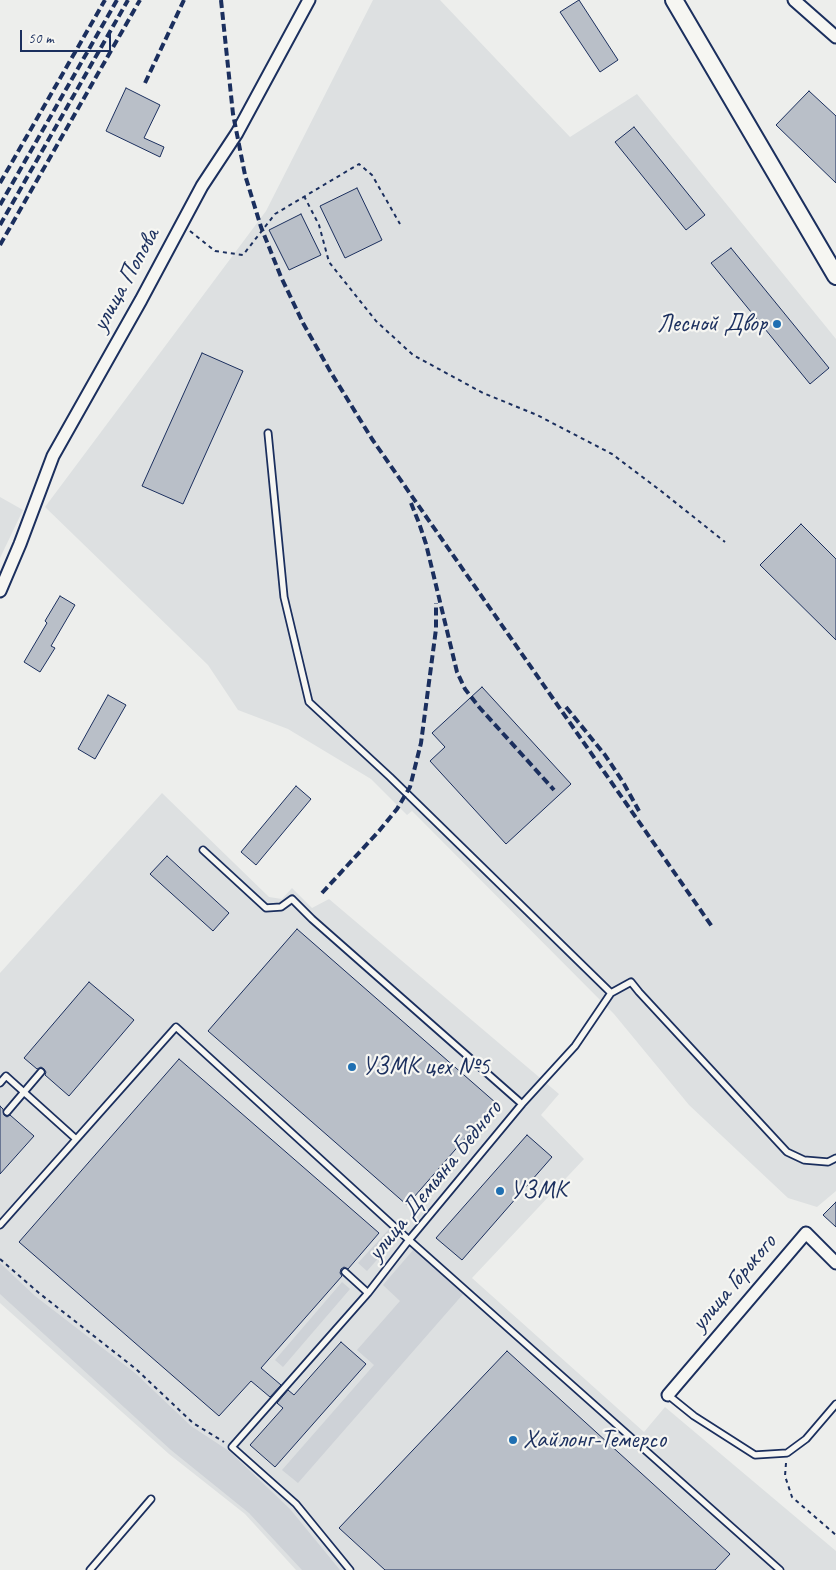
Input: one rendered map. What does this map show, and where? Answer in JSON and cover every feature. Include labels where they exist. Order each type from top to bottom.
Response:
[{"type":"street","name":"улица Попова","points":[[0,591],[53,456],[142,300],[202,186],[237,133],[309,0]]},
{"type":"street","points":[[794,0],[836,37]]},
{"type":"street","points":[[679,2],[836,276]]},
{"type":"street","name":"улица Горького","points":[[668,1394],[806,1233],[836,1263]]},
{"type":"lane","points":[[268,433],[284,597],[309,702],[401,788],[611,993]]},
{"type":"lane","name":"улица Демьяна Бедного","points":[[203,850],[266,908],[281,907],[292,899],[312,919],[522,1104],[409,1240],[368,1293],[232,1446]]},
{"type":"lane","points":[[522,1104],[575,1046],[611,993],[631,982],[788,1152],[804,1160],[828,1162],[836,1158]]},
{"type":"lane","points":[[0,1225],[176,1027],[409,1240],[780,1570]]},
{"type":"lane","points":[[6,1112],[41,1072]]},
{"type":"lane","points":[[0,1083],[6,1076],[76,1140]]},
{"type":"lane","points":[[345,1272],[368,1293]]},
{"type":"lane","points":[[668,1394],[694,1416],[754,1455],[787,1453],[806,1439],[836,1404]]},
{"type":"lane","points":[[232,1446],[296,1504],[350,1570]]},
{"type":"lane","points":[[90,1570],[151,1498]]},
{"type":"path","points":[[182,224],[215,251],[243,255],[275,214],[359,164],[372,175],[400,224]]},
{"type":"path","points":[[304,196],[319,225],[329,262],[376,321],[413,355],[484,393],[537,415],[612,454],[726,542]]},
{"type":"path","points":[[0,1259],[39,1293],[136,1369],[192,1423],[232,1446]]},
{"type":"path","points":[[787,1453],[785,1476],[792,1497],[836,1535]]},
{"type":"shaded area","points":[[373,0],[440,0],[570,137],[637,94],[836,339],[836,1191],[817,1207],[788,1198],[689,1105],[614,1014],[412,811],[407,815],[371,779],[288,729],[238,710],[208,665],[45,507],[266,211]]},
{"type":"shaded area","points":[[0,497],[23,510],[0,558]]},
{"type":"shaded area","points":[[162,793],[269,897],[282,899],[292,888],[312,908],[329,899],[559,1094],[541,1115],[584,1159],[472,1278],[644,1432],[665,1407],[836,1551],[836,1570],[296,1570],[245,1514],[169,1454],[0,1303],[0,973]]},
{"type":"shaded area","points":[[390,1228],[398,1236],[367,1271],[358,1263]]},
{"type":"shaded area","points":[[414,1249],[464,1293],[298,1483],[282,1470],[374,1365],[357,1350],[400,1301],[383,1285]]},
{"type":"shaded area","points":[[0,1263],[35,1296],[135,1373],[191,1426],[229,1451],[290,1509],[340,1570],[302,1570],[249,1513],[171,1450],[0,1294]]},
{"type":"shaded area","points":[[342,1282],[350,1289],[283,1367],[275,1360]]},
{"type":"building","points":[[579,0],[618,60],[600,72],[560,12]]},
{"type":"building","points":[[126,88],[160,105],[144,138],[164,147],[160,157],[106,131]]},
{"type":"building","points":[[809,91],[836,116],[836,183],[776,125]]},
{"type":"building","points":[[634,127],[705,215],[686,230],[615,142]]},
{"type":"building","points":[[357,188],[382,240],[345,258],[320,206]]},
{"type":"building","points":[[301,214],[321,255],[289,270],[269,230]]},
{"type":"building","points":[[731,248],[829,368],[810,384],[711,263]]},
{"type":"building","points":[[202,353],[243,371],[183,504],[142,486]]},
{"type":"building","points":[[801,524],[836,559],[836,640],[760,565]]},
{"type":"building","points":[[60,596],[75,605],[51,646],[55,648],[40,672],[24,662],[47,623],[45,621]]},
{"type":"building","points":[[482,687],[571,784],[506,844],[430,761],[445,747],[432,733]]},
{"type":"building","points":[[108,695],[126,705],[95,759],[78,749]]},
{"type":"building","points":[[296,786],[311,799],[256,865],[241,852]]},
{"type":"building","points":[[167,856],[229,913],[213,931],[150,874]]},
{"type":"building","name":"УЗМК цех №5","points":[[297,929],[496,1103],[407,1205],[208,1031]]},
{"type":"building","points":[[89,982],[134,1020],[69,1096],[45,1075],[44,1069],[41,1067],[37,1069],[24,1058]]},
{"type":"building","points":[[179,1059],[379,1233],[348,1269],[344,1267],[341,1269],[340,1273],[342,1276],[261,1368],[281,1385],[270,1397],[251,1381],[219,1416],[19,1242]]},
{"type":"building","points":[[0,1106],[3,1109],[4,1115],[7,1117],[10,1115],[34,1136],[0,1174]]},
{"type":"building","name":"УЗМК","points":[[527,1135],[552,1157],[462,1260],[436,1238]]},
{"type":"building","points":[[836,1202],[836,1227],[823,1215]]},
{"type":"building","points":[[341,1342],[366,1364],[275,1467],[250,1445],[283,1408],[277,1403],[288,1390],[294,1395]]},
{"type":"building","name":"Хайлонг-Темерсо","points":[[507,1351],[730,1554],[715,1570],[385,1570],[339,1528]]},
{"type":"railway","points":[[0,183],[105,0]]},
{"type":"railway","points":[[0,205],[117,0]]},
{"type":"railway","points":[[0,225],[128,0]]},
{"type":"railway","points":[[0,245],[140,0]]},
{"type":"railway","points":[[145,83],[184,0]]},
{"type":"railway","points":[[221,0],[233,114],[245,175],[261,227],[281,277],[303,323],[372,439],[713,928]]},
{"type":"railway","points":[[411,503],[426,544],[457,672],[465,689],[554,790]]},
{"type":"railway","points":[[322,893],[379,831],[397,809],[410,787],[421,743],[436,629],[436,603]]},
{"type":"railway","points":[[566,707],[605,755],[639,811]]},
{"type":"place","name":"Лесной Двор","points":[[777,324]]},
{"type":"place","name":"УЗМК цех №5","points":[[352,1067]]},
{"type":"place","name":"УЗМК","points":[[500,1191]]},
{"type":"place","name":"Хайлонг-Темерсо","points":[[513,1440]]}]
